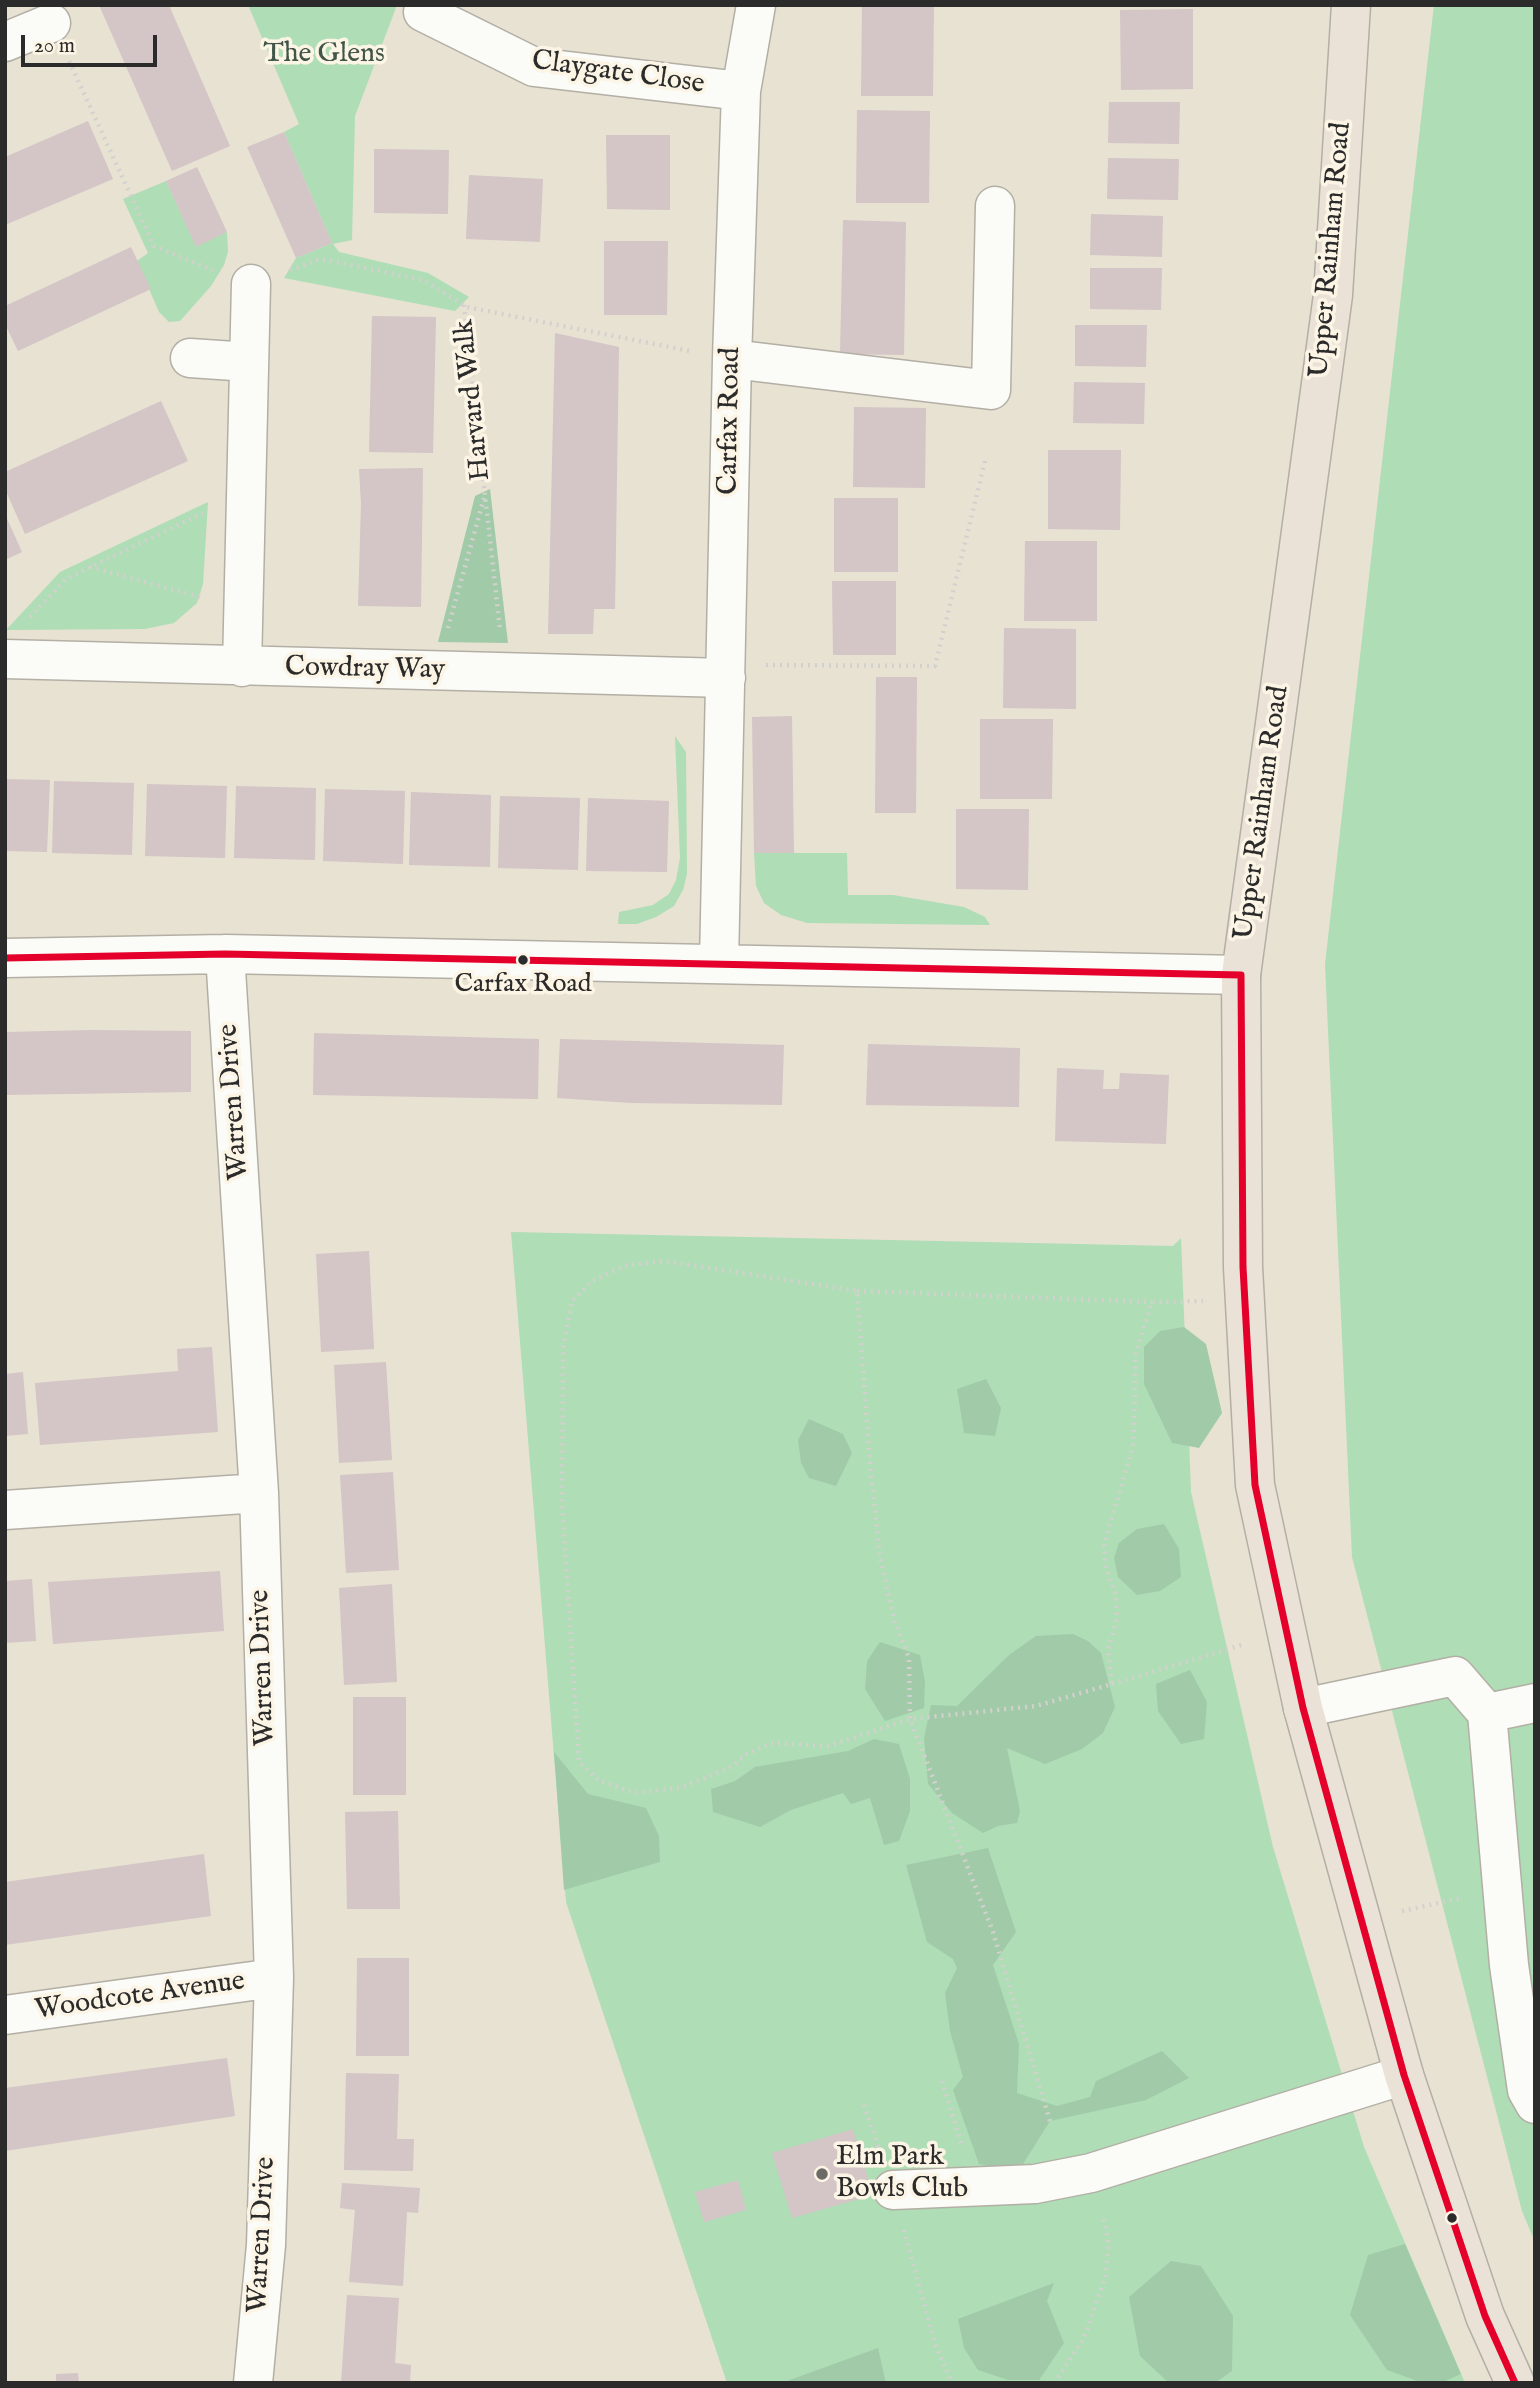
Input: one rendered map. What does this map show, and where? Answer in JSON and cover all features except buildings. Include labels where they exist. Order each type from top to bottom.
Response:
[{"type":"main road","name":"Upper Rainham Road","points":[[1351,5],[1333,295],[1241,975],[1243,1267],[1255,1485],[1303,1708],[1404,2075],[1485,2316],[1515,2383]]},
{"type":"street","name":"Carfax Road","points":[[719,963],[732,359],[741,92],[756,5]]},
{"type":"street","name":"Claygate Close","points":[[423,12],[534,68],[741,92]]},
{"type":"street","points":[[5,42],[51,23]]},
{"type":"street","points":[[732,359],[991,390],[995,206]]},
{"type":"street","points":[[242,667],[251,284]]},
{"type":"street","points":[[190,358],[249,362]]},
{"type":"street","name":"Cowdray Way","points":[[5,659],[436,672],[726,672]]},
{"type":"street","points":[[5,958],[225,954],[1241,975]]},
{"type":"street","name":"Warren Drive","points":[[225,954],[259,1493],[274,1978],[265,2245],[253,2383]]},
{"type":"street","points":[[5,1510],[259,1493]]},
{"type":"street","points":[[1303,1708],[1455,1676],[1487,1713],[1509,1965],[1527,2090],[1535,2104]]},
{"type":"street","points":[[1487,1713],[1535,1703]]},
{"type":"street","name":"Woodcote Avenue","points":[[5,2015],[274,1978]]},
{"type":"street","points":[[893,2190],[1035,2184],[1091,2173],[1404,2075]]},
{"type":"path","points":[[51,23],[153,246],[251,284],[321,259],[423,280],[464,305],[732,359]]},
{"type":"path","name":"Harvard Walk","points":[[464,305],[505,673]]},
{"type":"path","points":[[726,672],[935,667],[985,457]]},
{"type":"path","points":[[23,625],[66,579],[246,493]]},
{"type":"path","name":"Harvard Walk","points":[[436,672],[485,494]]},
{"type":"path","points":[[90,567],[243,609]]},
{"type":"path","points":[[1246,1301],[1152,1302],[857,1291],[664,1261],[626,1265],[592,1281],[572,1301],[563,1348],[562,1504],[579,1762],[598,1780],[635,1793],[680,1788],[729,1768],[747,1754],[771,1742],[828,1746],[910,1719],[1036,1706],[1286,1631]]},
{"type":"path","points":[[857,1291],[880,1556],[895,1623],[909,1658],[910,1719],[993,1932],[1050,2121]]},
{"type":"path","points":[[1112,1684],[1108,1650],[1117,1619],[1116,1595],[1107,1569],[1104,1544],[1133,1446],[1135,1355],[1152,1302]]},
{"type":"path","points":[[1362,1919],[1502,1889]]},
{"type":"path","points":[[942,2081],[974,2187]]},
{"type":"path","points":[[864,2105],[893,2190],[935,2344],[952,2383]]},
{"type":"path","points":[[1054,2383],[1083,2340],[1105,2278],[1109,2244],[1091,2173]]},
{"type":"green space","name":"The Glens","points":[[248,5],[397,5],[355,116],[352,240],[333,244],[339,252],[428,273],[469,297],[455,311],[284,278],[296,258],[332,243],[284,132],[299,124]]},
{"type":"green space","points":[[1434,5],[1535,5],[1535,2242],[1522,2211],[1352,1557],[1325,964]]},
{"type":"green space","points":[[166,181],[196,246],[227,232],[228,252],[224,265],[211,286],[180,321],[169,322],[159,312],[137,261],[148,253],[123,199]]},
{"type":"green space","points":[[490,489],[508,643],[438,642],[475,496]]},
{"type":"green space","points":[[208,502],[203,584],[197,603],[174,623],[145,629],[6,630],[60,572]]},
{"type":"green space","points":[[675,736],[686,752],[687,874],[683,890],[674,906],[656,917],[637,924],[618,924],[619,912],[653,905],[669,894],[676,880],[680,858]]},
{"type":"green space","points":[[754,853],[847,853],[848,895],[893,895],[964,907],[985,917],[990,925],[807,923],[781,915],[764,903],[756,886]]},
{"type":"green space","points":[[511,1232],[1173,1246],[1181,1238],[1191,1492],[1273,1847],[1364,2147],[1465,2383],[727,2383],[566,1902]]},
{"type":"green space","points":[[1184,1327],[1206,1344],[1222,1413],[1199,1448],[1172,1443],[1144,1384],[1144,1347],[1160,1331]]},
{"type":"green space","points":[[986,1379],[1001,1408],[995,1436],[964,1433],[957,1389]]},
{"type":"green space","points":[[809,1419],[843,1434],[852,1453],[836,1486],[809,1478],[801,1463],[798,1440]]},
{"type":"green space","points":[[1164,1524],[1179,1549],[1181,1577],[1160,1591],[1137,1595],[1118,1577],[1114,1558],[1119,1543],[1137,1529]]},
{"type":"green space","points":[[1073,1634],[1088,1641],[1101,1653],[1115,1707],[1103,1733],[1082,1749],[1045,1764],[1007,1748],[1020,1811],[1017,1823],[998,1826],[983,1833],[952,1813],[928,1784],[924,1738],[931,1705],[957,1706],[1009,1655],[1036,1636]]},
{"type":"green space","points":[[880,1642],[920,1655],[925,1682],[924,1708],[885,1721],[865,1689],[867,1661]]},
{"type":"green space","points":[[1190,1670],[1207,1702],[1204,1739],[1181,1744],[1158,1711],[1156,1684]]},
{"type":"green space","points":[[874,1739],[899,1744],[910,1779],[910,1811],[899,1841],[884,1845],[870,1798],[851,1804],[843,1793],[791,1810],[760,1827],[713,1812],[711,1789],[735,1781],[755,1767],[848,1751]]},
{"type":"green space","points":[[554,1752],[588,1794],[646,1808],[659,1836],[660,1862],[564,1890]]},
{"type":"green space","points":[[988,1848],[1016,1932],[993,1965],[1019,2044],[1017,2093],[1057,2106],[1090,2097],[1096,2081],[1162,2051],[1189,2078],[1146,2100],[1050,2121],[1018,2172],[979,2164],[953,2090],[963,2077],[950,2031],[945,1993],[957,1968],[953,1959],[927,1942],[906,1865]]},
{"type":"green space","points":[[1405,2244],[1461,2374],[1441,2383],[1423,2383],[1387,2370],[1350,2315],[1368,2255]]},
{"type":"green space","points":[[1171,2261],[1201,2266],[1233,2316],[1232,2371],[1215,2383],[1169,2383],[1140,2356],[1129,2297]]},
{"type":"green space","points":[[1054,2283],[1047,2301],[1064,2343],[1039,2380],[1008,2380],[978,2370],[964,2348],[958,2319]]},
{"type":"green space","points":[[878,2348],[886,2383],[787,2381]]},
{"type":"transit line","points":[[5,958],[225,954],[1241,975]]},
{"type":"transit line","points":[[1241,975],[1243,1267],[1255,1485],[1303,1708],[1404,2075],[1485,2316],[1515,2383]]},
{"type":"place","name":"Carfax Road","points":[[523,960]]},
{"type":"place","name":"Elm Park Bowls Club","points":[[822,2174]]}]
